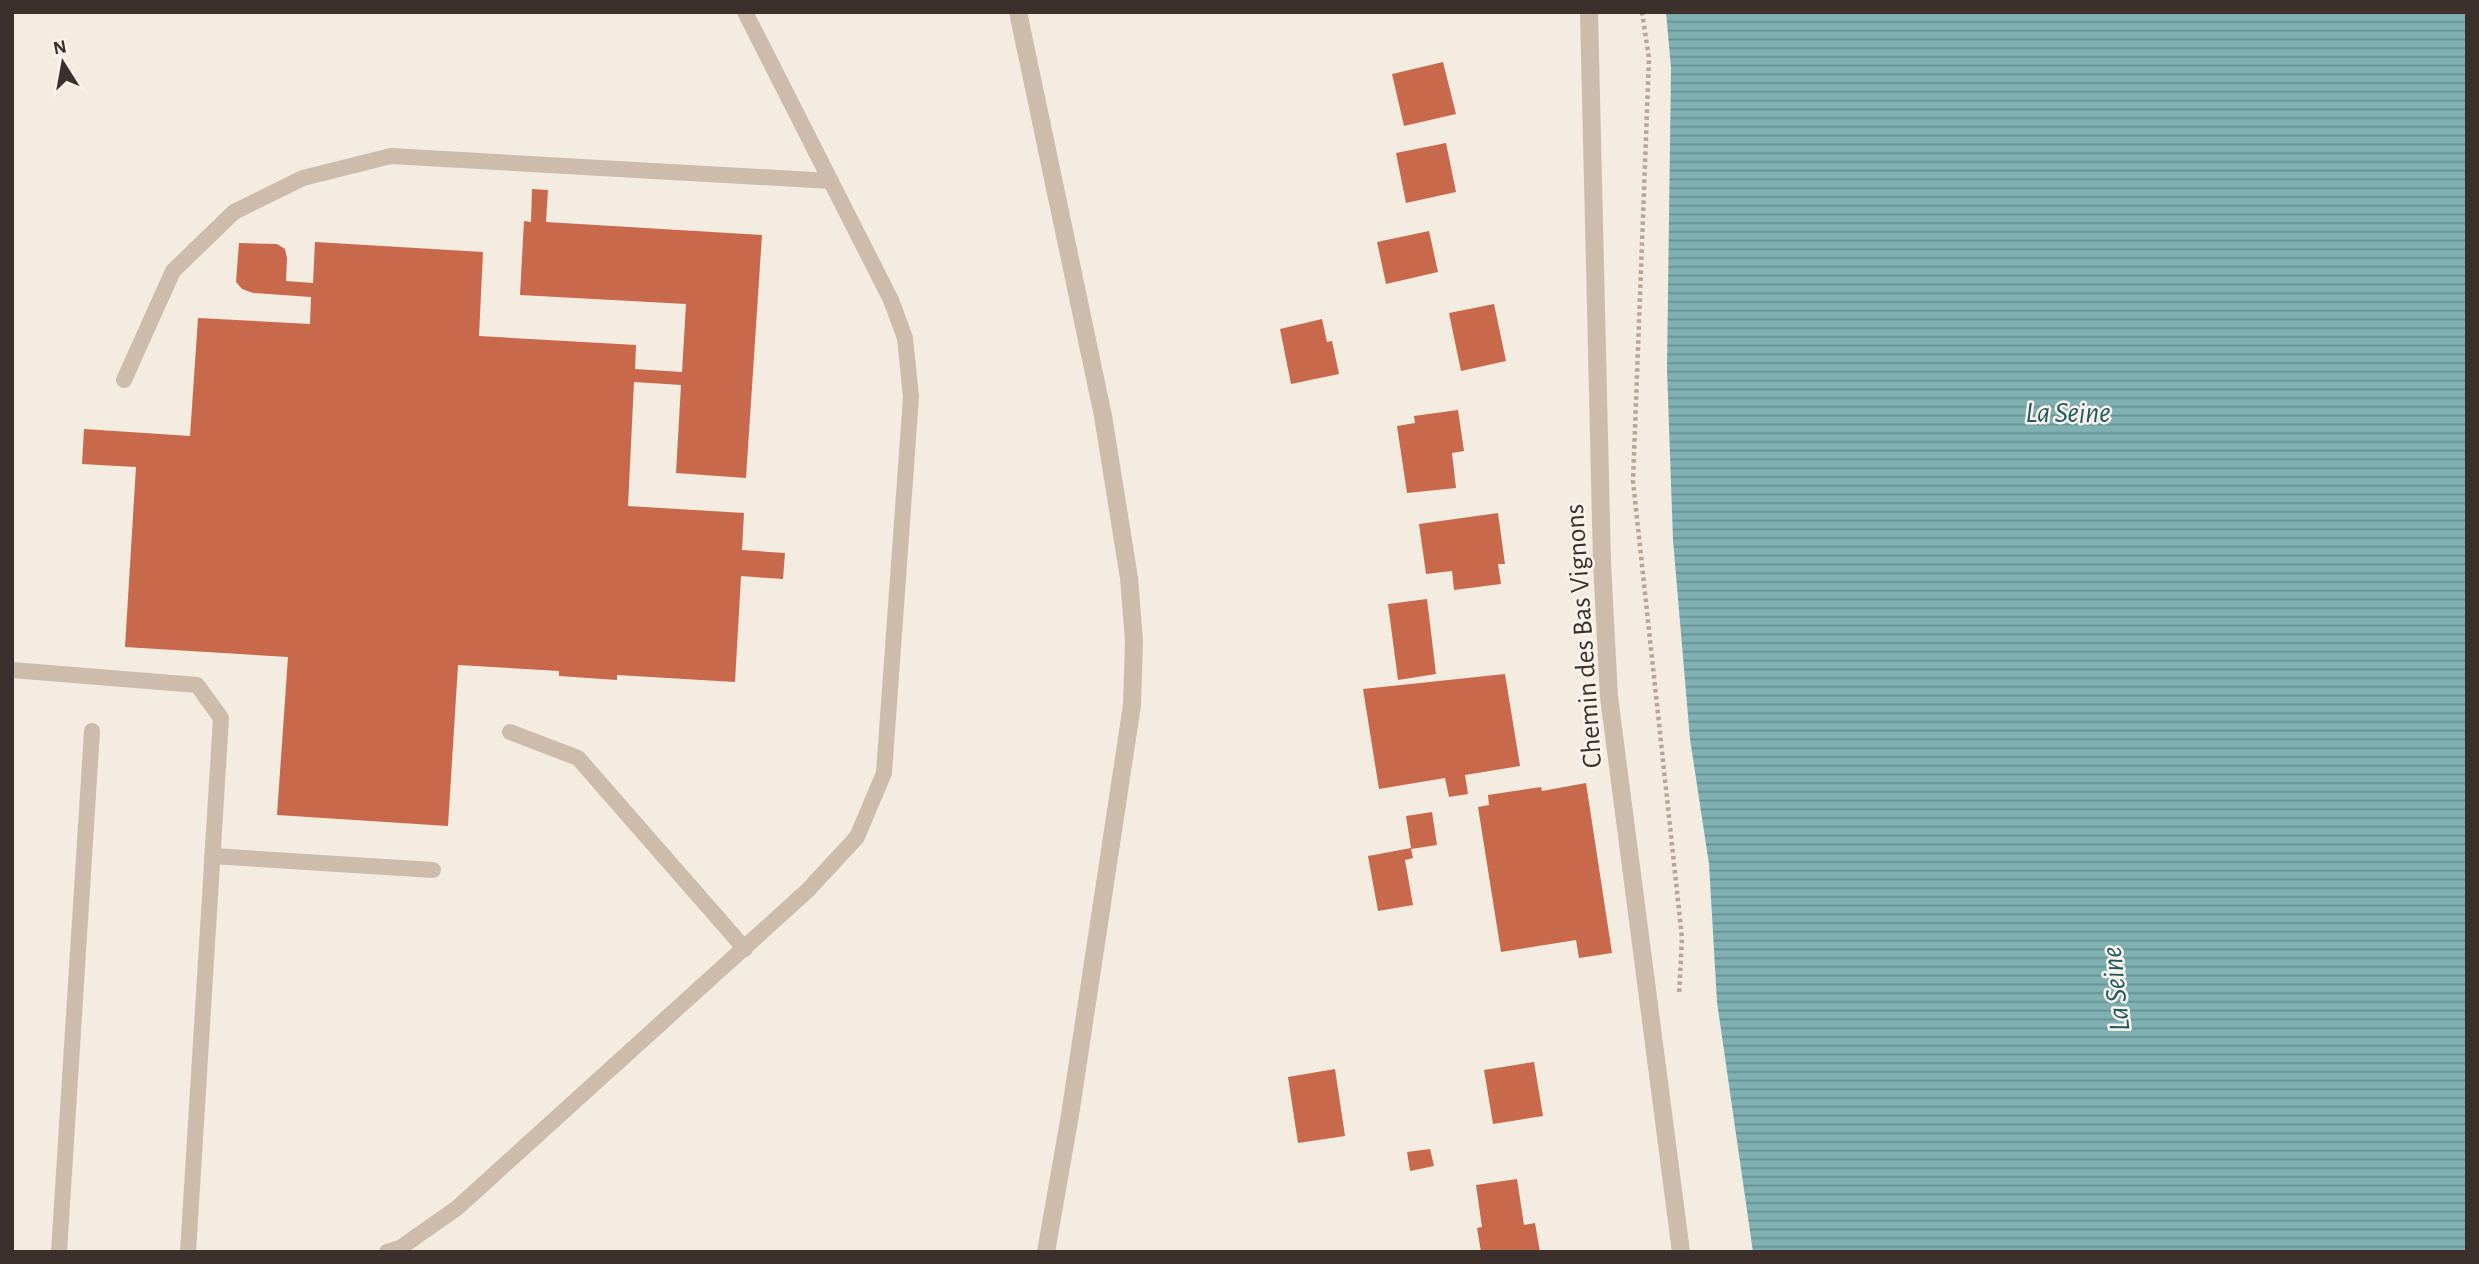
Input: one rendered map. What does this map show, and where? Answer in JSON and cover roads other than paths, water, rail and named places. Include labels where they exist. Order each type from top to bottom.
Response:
[{"type":"street","points":[[1018,12],[1103,416],[1129,578],[1134,641],[1132,705],[1070,1115],[1046,1252]]},
{"type":"street","name":"Chemin des Bas Vignons","points":[[1589,12],[1602,563],[1609,697],[1681,1252]]},
{"type":"lane","points":[[387,1252],[400,1248],[457,1208],[808,890],[857,837],[884,773],[911,397],[905,338],[891,300],[745,12]]},
{"type":"lane","points":[[124,380],[173,271],[234,212],[303,178],[391,156],[831,181]]},
{"type":"lane","points":[[12,670],[197,685],[221,718],[188,1252]]},
{"type":"lane","points":[[59,1252],[92,732]]},
{"type":"lane","points":[[510,732],[578,758],[745,949]]},
{"type":"lane","points":[[212,856],[433,870]]},
{"type":"water","name":"La Seine","points":[[1666,12],[2467,12],[2467,1252],[1753,1252],[1717,1002],[1709,864],[1690,739],[1673,540],[1667,369],[1671,68]]}]
